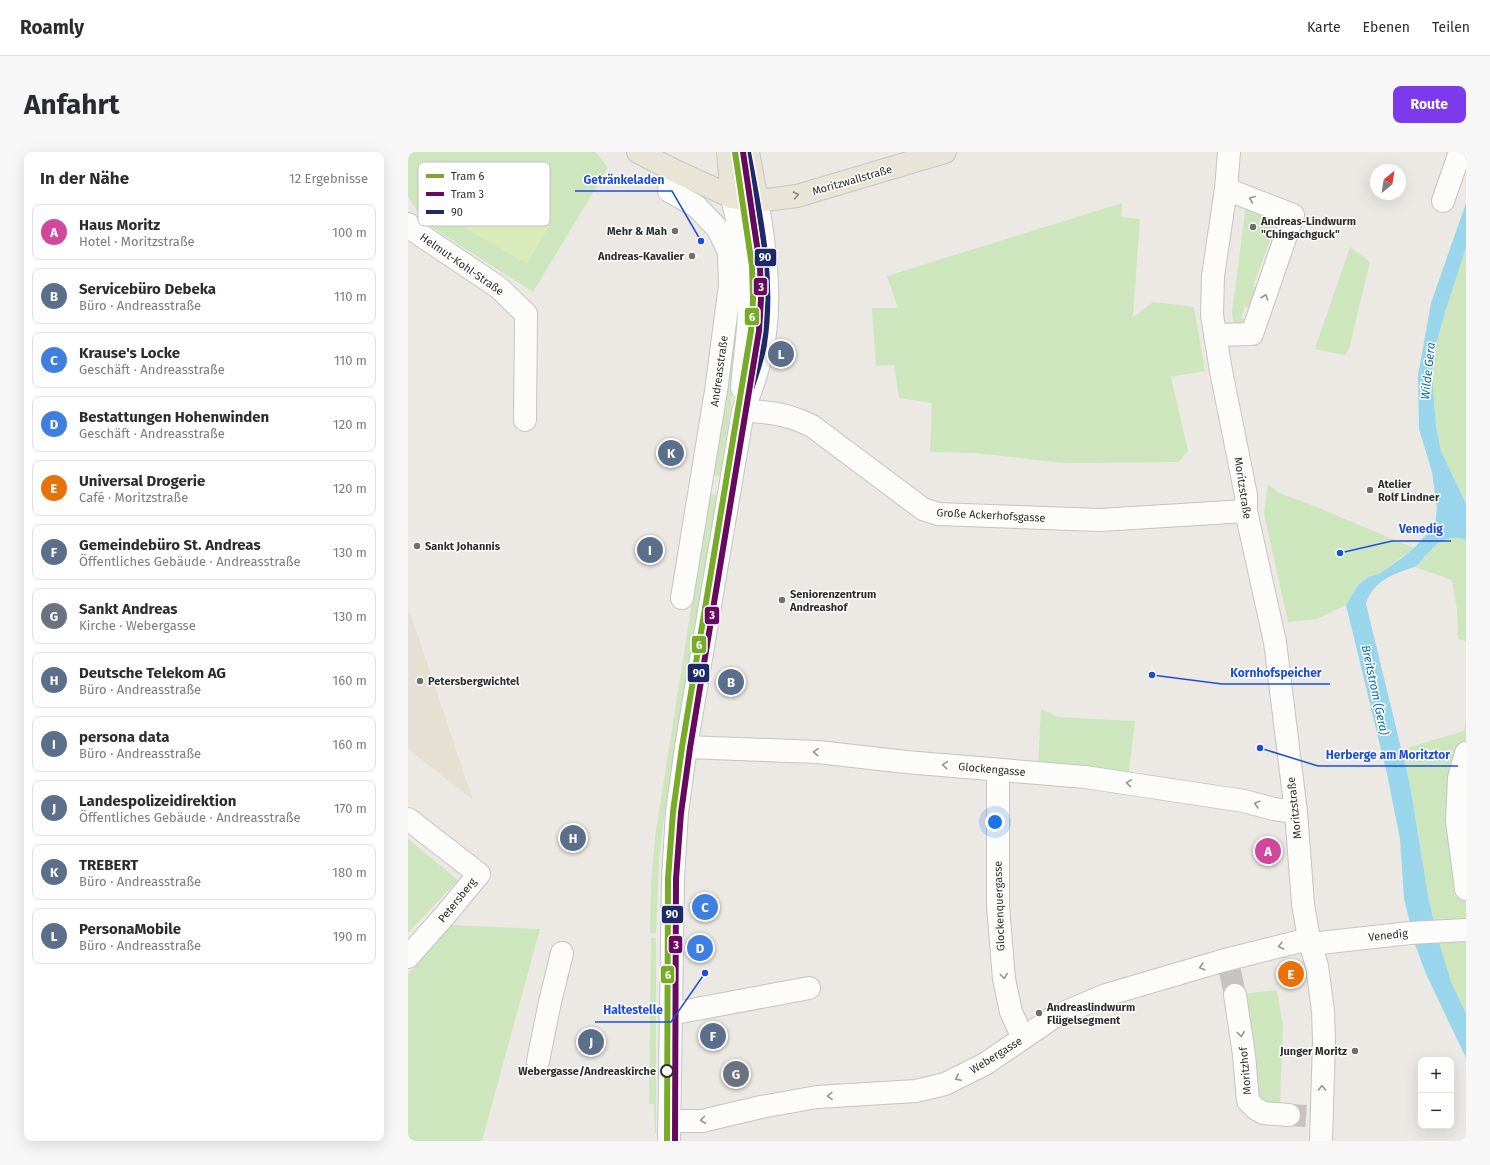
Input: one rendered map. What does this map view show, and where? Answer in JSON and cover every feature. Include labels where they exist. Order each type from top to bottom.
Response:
[{"type":"main road","name":"Moritzwallstraße","points":[[638,152],[732,197],[757,202],[797,196],[945,152]]},
{"type":"main road","points":[[728,152],[732,197]]},
{"type":"main road","points":[[748,152],[757,202]]},
{"type":"street","name":"Moritzstraße","points":[[1229,152],[1226,189],[1213,276],[1212,314],[1246,495],[1246,511],[1275,642],[1296,812],[1303,904],[1310,941],[1317,966],[1323,1011],[1306,1116],[1321,1141]]},
{"type":"street","points":[[1443,201],[1460,152]]},
{"type":"street","name":"Andreasstraße","points":[[671,169],[669,191],[696,206],[718,229],[729,252],[730,285],[721,360],[682,598]]},
{"type":"street","points":[[1215,335],[1252,334],[1293,215],[1226,189]]},
{"type":"street","points":[[732,197],[744,251],[748,280],[748,335],[742,394],[743,411]]},
{"type":"street","points":[[670,1131],[670,1014],[673,879],[678,812],[686,747],[743,411],[758,371],[763,344],[768,303],[765,250],[757,202]]},
{"type":"street","name":"Helmut-Kohl-Straße","points":[[408,224],[410,228],[498,287],[526,314],[525,420]]},
{"type":"street","name":"Große Ackerhofsgasse","points":[[743,411],[765,412],[800,420],[812,426],[923,509],[938,514],[1100,520],[1246,511]]},
{"type":"street","name":"Glockengasse","points":[[686,747],[818,752],[906,762],[1085,777],[1244,801],[1274,809],[1296,812]]},
{"type":"street","points":[[1466,753],[1459,778],[1457,821],[1466,889]]},
{"type":"street","name":"Glockenquergasse","points":[[998,770],[998,906],[1004,980],[1012,1012],[1023,1038]]},
{"type":"street","name":"Petersberg","points":[[408,819],[479,874],[408,957]]},
{"type":"street","name":"Venedig","points":[[1310,941],[1457,931]]},
{"type":"street","name":"Webergasse","points":[[670,1131],[702,1121],[817,1097],[916,1091],[945,1084],[985,1064],[1054,1017],[1106,995],[1227,965],[1310,941]]},
{"type":"street","points":[[538,1061],[562,953]]},
{"type":"street","points":[[670,1014],[809,988]]},
{"type":"street","name":"Moritzhof","points":[[1235,995],[1243,1047],[1248,1101],[1263,1113],[1306,1116]]},
{"type":"shaded area","name":"Petersbergwichtel","points":[[408,613],[410,613],[473,800],[408,749]]},
{"type":"green space","points":[[408,152],[596,152],[608,168],[533,292],[430,226],[550,226],[550,162],[418,162],[418,212],[408,197]]},
{"type":"green space","points":[[1122,203],[1121,217],[1140,219],[1133,317],[1153,302],[1194,307],[1205,371],[1171,377],[1188,451],[1179,462],[1064,463],[975,453],[930,452],[932,403],[899,398],[894,365],[876,366],[872,308],[898,308],[887,276]]},
{"type":"green space","points":[[1246,204],[1281,215],[1284,233],[1274,230],[1253,286],[1263,290],[1255,310],[1245,306],[1241,318],[1251,322],[1238,326],[1233,321],[1232,313]]},
{"type":"green space","points":[[462,226],[549,226],[527,264]]},
{"type":"green space","points":[[1350,247],[1370,262],[1349,349],[1345,355],[1315,349]]},
{"type":"green space","points":[[1466,248],[1466,504],[1441,451],[1436,426],[1432,373],[1437,341]]},
{"type":"green space","points":[[734,330],[739,330],[723,458],[720,476],[711,475]]},
{"type":"green space","points":[[1268,484],[1279,493],[1307,503],[1414,548],[1379,574],[1368,577],[1358,585],[1346,605],[1317,619],[1288,622],[1264,514]]},
{"type":"green space","points":[[709,494],[717,495],[664,816],[659,861],[656,933],[650,933],[651,882],[655,837]]},
{"type":"green space","points":[[1456,537],[1465,539],[1466,542],[1466,641],[1458,639],[1457,610],[1452,580],[1415,567],[1437,545],[1448,539]]},
{"type":"green space","points":[[1041,709],[1058,717],[1135,721],[1128,779],[1038,766]]},
{"type":"green space","points":[[1466,720],[1466,1013],[1451,982],[1439,942],[1429,901],[1410,785],[1400,750],[1464,731]]},
{"type":"green space","points":[[408,839],[458,880],[408,933]]},
{"type":"green space","points":[[450,925],[540,929],[482,1141],[408,1141],[408,974]]},
{"type":"green space","points":[[651,938],[656,938],[656,1133],[654,1104],[649,1104]]},
{"type":"green space","points":[[1277,990],[1283,1026],[1280,1106],[1266,1101],[1256,1091],[1242,994]]},
{"type":"water","points":[[1466,203],[1466,248],[1437,341],[1432,373],[1436,426],[1441,451],[1466,504],[1466,542],[1465,539],[1458,538],[1442,541],[1415,566],[1394,574],[1378,584],[1368,598],[1366,604],[1410,785],[1429,901],[1439,942],[1451,982],[1466,1013],[1466,1058],[1426,974],[1415,944],[1404,899],[1400,839],[1387,774],[1346,605],[1358,585],[1368,577],[1379,574],[1402,558],[1414,548],[1435,525],[1437,508],[1432,472],[1419,429],[1418,375],[1431,303]]},
{"type":"tunnel","points":[[1230,971],[1235,995]]},
{"type":"tunnel","points":[[1289,1115],[1306,1116]]},
{"type":"tram line","name":"6","points":[[667,1141],[668,879],[673,812],[682,747],[751,331],[753,299],[752,266],[735,152]]},
{"type":"tram line","name":"3","points":[[675,1141],[676,879],[681,813],[690,748],[759,331],[761,299],[760,266],[743,152]]},
{"type":"transit line","name":"90","points":[[669,1141],[673,879],[677,812],[686,747],[743,411],[760,361],[767,320],[764,248],[748,152]]},
{"type":"place","name":"Andreas-Lindwurm \"Chingachguck\"","points":[[1253,227]]},
{"type":"place","name":"Mehr & Mah","points":[[675,231]]},
{"type":"place","name":"Getränkeladen","points":[[701,241]]},
{"type":"place","name":"Andreas-Kavalier","points":[[692,256]]},
{"type":"place","name":"PersonaMobile","points":[[781,354]]},
{"type":"place","name":"TREBERT","points":[[671,453]]},
{"type":"place","name":"Atelier Rolf Lindner","points":[[1370,490]]},
{"type":"place","name":"Sankt Johannis","points":[[417,546]]},
{"type":"place","name":"persona data","points":[[650,550]]},
{"type":"place","name":"Venedig","points":[[1340,553]]},
{"type":"place","name":"Seniorenzentrum Andreashof","points":[[782,600]]},
{"type":"place","name":"Kornhofspeicher","points":[[1152,675]]},
{"type":"place","name":"Petersbergwichtel","points":[[420,681]]},
{"type":"place","name":"Servicebüro Debeka","points":[[731,682]]},
{"type":"place","name":"Herberge am Moritztor","points":[[1260,748]]},
{"type":"place","name":"Deutsche Telekom AG","points":[[573,838]]},
{"type":"place","name":"Haus Moritz","points":[[1268,851]]},
{"type":"place","name":"Krause's Locke","points":[[705,907]]},
{"type":"place","name":"Bestattungen Hohenwinden","points":[[700,948]]},
{"type":"place","name":"Haltestelle","points":[[705,973]]},
{"type":"place","name":"Universal Drogerie","points":[[1291,974]]},
{"type":"place","name":"Andreaslindwurm Flügelsegment","points":[[1039,1013]]},
{"type":"place","name":"Gemeindebüro St. Andreas","points":[[713,1036]]},
{"type":"place","name":"Landespolizeidirektion","points":[[591,1042]]},
{"type":"place","name":"Junger Moritz","points":[[1355,1051]]},
{"type":"place","name":"Webergasse/Andreaskirche","points":[[667,1071]]},
{"type":"place","name":"Sankt Andreas","points":[[736,1074]]},
{"type":"water label","name":"Wilde Gera","points":[[1428,371]]},
{"type":"water label","name":"Breitstrom (Gera)","points":[[1375,690]]}]
